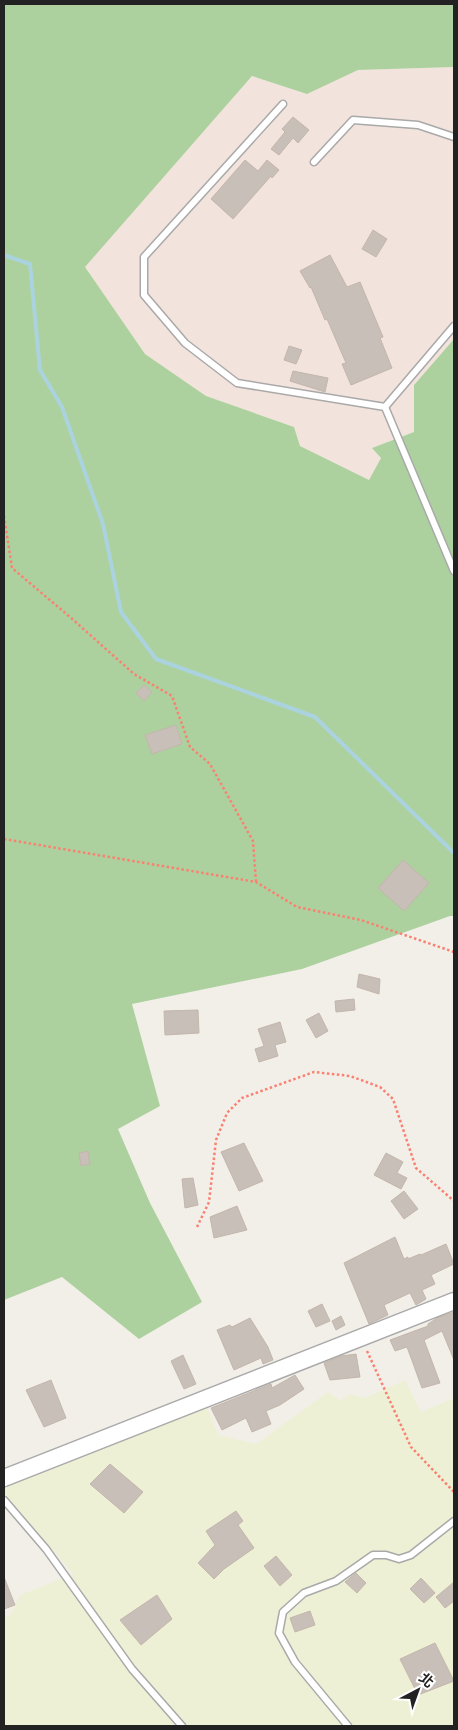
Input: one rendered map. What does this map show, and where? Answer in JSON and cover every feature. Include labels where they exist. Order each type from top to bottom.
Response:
[{"type":"street","points":[[4,1478],[454,1301]]},
{"type":"lane","points":[[283,104],[144,258],[144,294],[185,343],[237,383],[385,406]]},
{"type":"lane","points":[[314,162],[353,120],[418,125],[454,137]]},
{"type":"lane","points":[[385,406],[454,326]]},
{"type":"lane","points":[[385,406],[454,571]]},
{"type":"lane","points":[[4,1500],[46,1549],[132,1669],[182,1726]]},
{"type":"lane","points":[[348,1726],[295,1662],[280,1633],[283,1612],[304,1593],[336,1581],[373,1555],[386,1554],[399,1559],[412,1555],[454,1520]]},
{"type":"path","points":[[4,516],[12,568],[134,674],[172,696],[190,746],[210,764],[253,841],[256,882]]},
{"type":"path","points":[[4,839],[256,882],[297,907],[361,920],[454,952]]},
{"type":"path","points":[[197,1227],[209,1202],[216,1140],[227,1113],[242,1098],[314,1072],[350,1076],[380,1087],[387,1093],[393,1099],[416,1168],[454,1201]]},
{"type":"path","points":[[361,1339],[411,1447],[454,1492]]},
{"type":"shaded area","points":[[454,67],[454,339],[414,385],[414,432],[372,448],[381,458],[369,480],[300,446],[294,427],[206,396],[145,354],[84,267],[252,76],[307,94],[358,70]]},
{"type":"green space","points":[[4,4],[454,4],[454,67],[358,70],[307,94],[252,76],[85,267],[145,354],[206,396],[294,427],[300,446],[369,480],[381,458],[372,448],[414,432],[414,385],[454,339],[454,916],[302,969],[132,1004],[160,1106],[118,1129],[150,1203],[202,1302],[139,1339],[62,1277],[4,1300]]},
{"type":"green space","points":[[405,1380],[421,1412],[454,1398],[454,1726],[4,1726],[4,1616],[10,1615],[20,1595],[73,1574],[4,1493],[4,1485],[206,1404],[218,1435],[256,1444],[328,1392],[341,1401],[350,1394],[365,1398]]},
{"type":"building","points":[[293,117],[309,130],[298,143],[293,138],[279,155],[271,149],[285,132],[282,129]]},
{"type":"building","points":[[245,160],[258,171],[267,160],[279,170],[272,178],[271,176],[233,219],[211,199]]},
{"type":"building","points":[[373,230],[387,239],[376,257],[362,249]]},
{"type":"building","points":[[330,255],[347,287],[360,282],[383,337],[380,338],[392,368],[351,385],[342,364],[346,363],[327,319],[325,320],[311,287],[300,271]]},
{"type":"building","points":[[289,346],[302,350],[296,364],[284,360]]},
{"type":"building","points":[[293,371],[328,378],[325,392],[290,381]]},
{"type":"building","points":[[144,685],[152,692],[144,701],[136,693]]},
{"type":"building","points":[[176,725],[182,744],[152,754],[145,735]]},
{"type":"building","points":[[403,860],[429,883],[404,911],[378,888]]},
{"type":"building","points":[[359,974],[380,979],[379,994],[357,987]]},
{"type":"building","points":[[354,999],[355,1010],[336,1012],[335,1001]]},
{"type":"building","points":[[198,1010],[199,1033],[165,1035],[164,1011]]},
{"type":"building","points":[[319,1013],[328,1031],[316,1038],[306,1020]]},
{"type":"building","points":[[280,1022],[286,1042],[275,1045],[278,1056],[259,1062],[255,1049],[264,1046],[258,1029]]},
{"type":"building","points":[[244,1143],[263,1181],[239,1191],[221,1152]]},
{"type":"building","points":[[88,1151],[90,1164],[81,1166],[79,1153]]},
{"type":"building","points":[[386,1153],[403,1162],[397,1173],[407,1178],[401,1189],[374,1175]]},
{"type":"building","points":[[193,1178],[198,1205],[185,1208],[182,1179]]},
{"type":"building","points":[[404,1191],[418,1209],[404,1219],[391,1201]]},
{"type":"building","points":[[237,1206],[247,1230],[214,1238],[210,1217]]},
{"type":"building","points":[[395,1237],[404,1259],[421,1255],[446,1244],[454,1264],[431,1275],[435,1284],[422,1290],[426,1299],[416,1305],[410,1293],[384,1305],[388,1315],[369,1324],[344,1263]]},
{"type":"building","points":[[322,1304],[330,1321],[316,1327],[308,1311]]},
{"type":"building","points":[[454,1312],[454,1360],[442,1331],[424,1340],[440,1383],[422,1388],[407,1347],[395,1351],[390,1340],[428,1326],[437,1318]]},
{"type":"building","points":[[341,1316],[345,1325],[336,1330],[332,1321]]},
{"type":"building","points":[[250,1318],[268,1347],[273,1360],[263,1364],[261,1358],[234,1370],[217,1330],[230,1325],[232,1327]]},
{"type":"building","points":[[356,1354],[360,1377],[330,1380],[324,1363],[341,1356]]},
{"type":"building","points":[[183,1355],[196,1384],[184,1389],[171,1361]]},
{"type":"building","points":[[295,1375],[304,1389],[280,1405],[266,1411],[271,1424],[252,1432],[246,1418],[222,1430],[211,1408],[271,1384],[272,1388]]},
{"type":"building","points":[[51,1380],[66,1418],[44,1427],[26,1390]]},
{"type":"building","points":[[110,1464],[143,1492],[124,1513],[90,1484]]},
{"type":"building","points":[[236,1511],[243,1521],[238,1525],[254,1548],[224,1569],[214,1579],[198,1563],[215,1545],[206,1531]]},
{"type":"building","points":[[276,1556],[292,1575],[280,1586],[264,1566]]},
{"type":"building","points":[[356,1573],[366,1583],[357,1593],[345,1582]]},
{"type":"building","points":[[4,1577],[15,1605],[4,1609]]},
{"type":"building","points":[[421,1578],[435,1593],[424,1603],[410,1589]]},
{"type":"building","points":[[454,1582],[454,1601],[445,1608],[436,1597]]},
{"type":"building","points":[[157,1595],[172,1619],[141,1645],[120,1620]]},
{"type":"building","points":[[310,1611],[315,1625],[295,1632],[290,1618]]},
{"type":"building","points":[[435,1643],[454,1681],[418,1695],[400,1659]]},
{"type":"waterway","points":[[4,255],[30,264],[40,370],[62,407],[103,524],[121,612],[156,659],[315,717],[454,853]]}]
